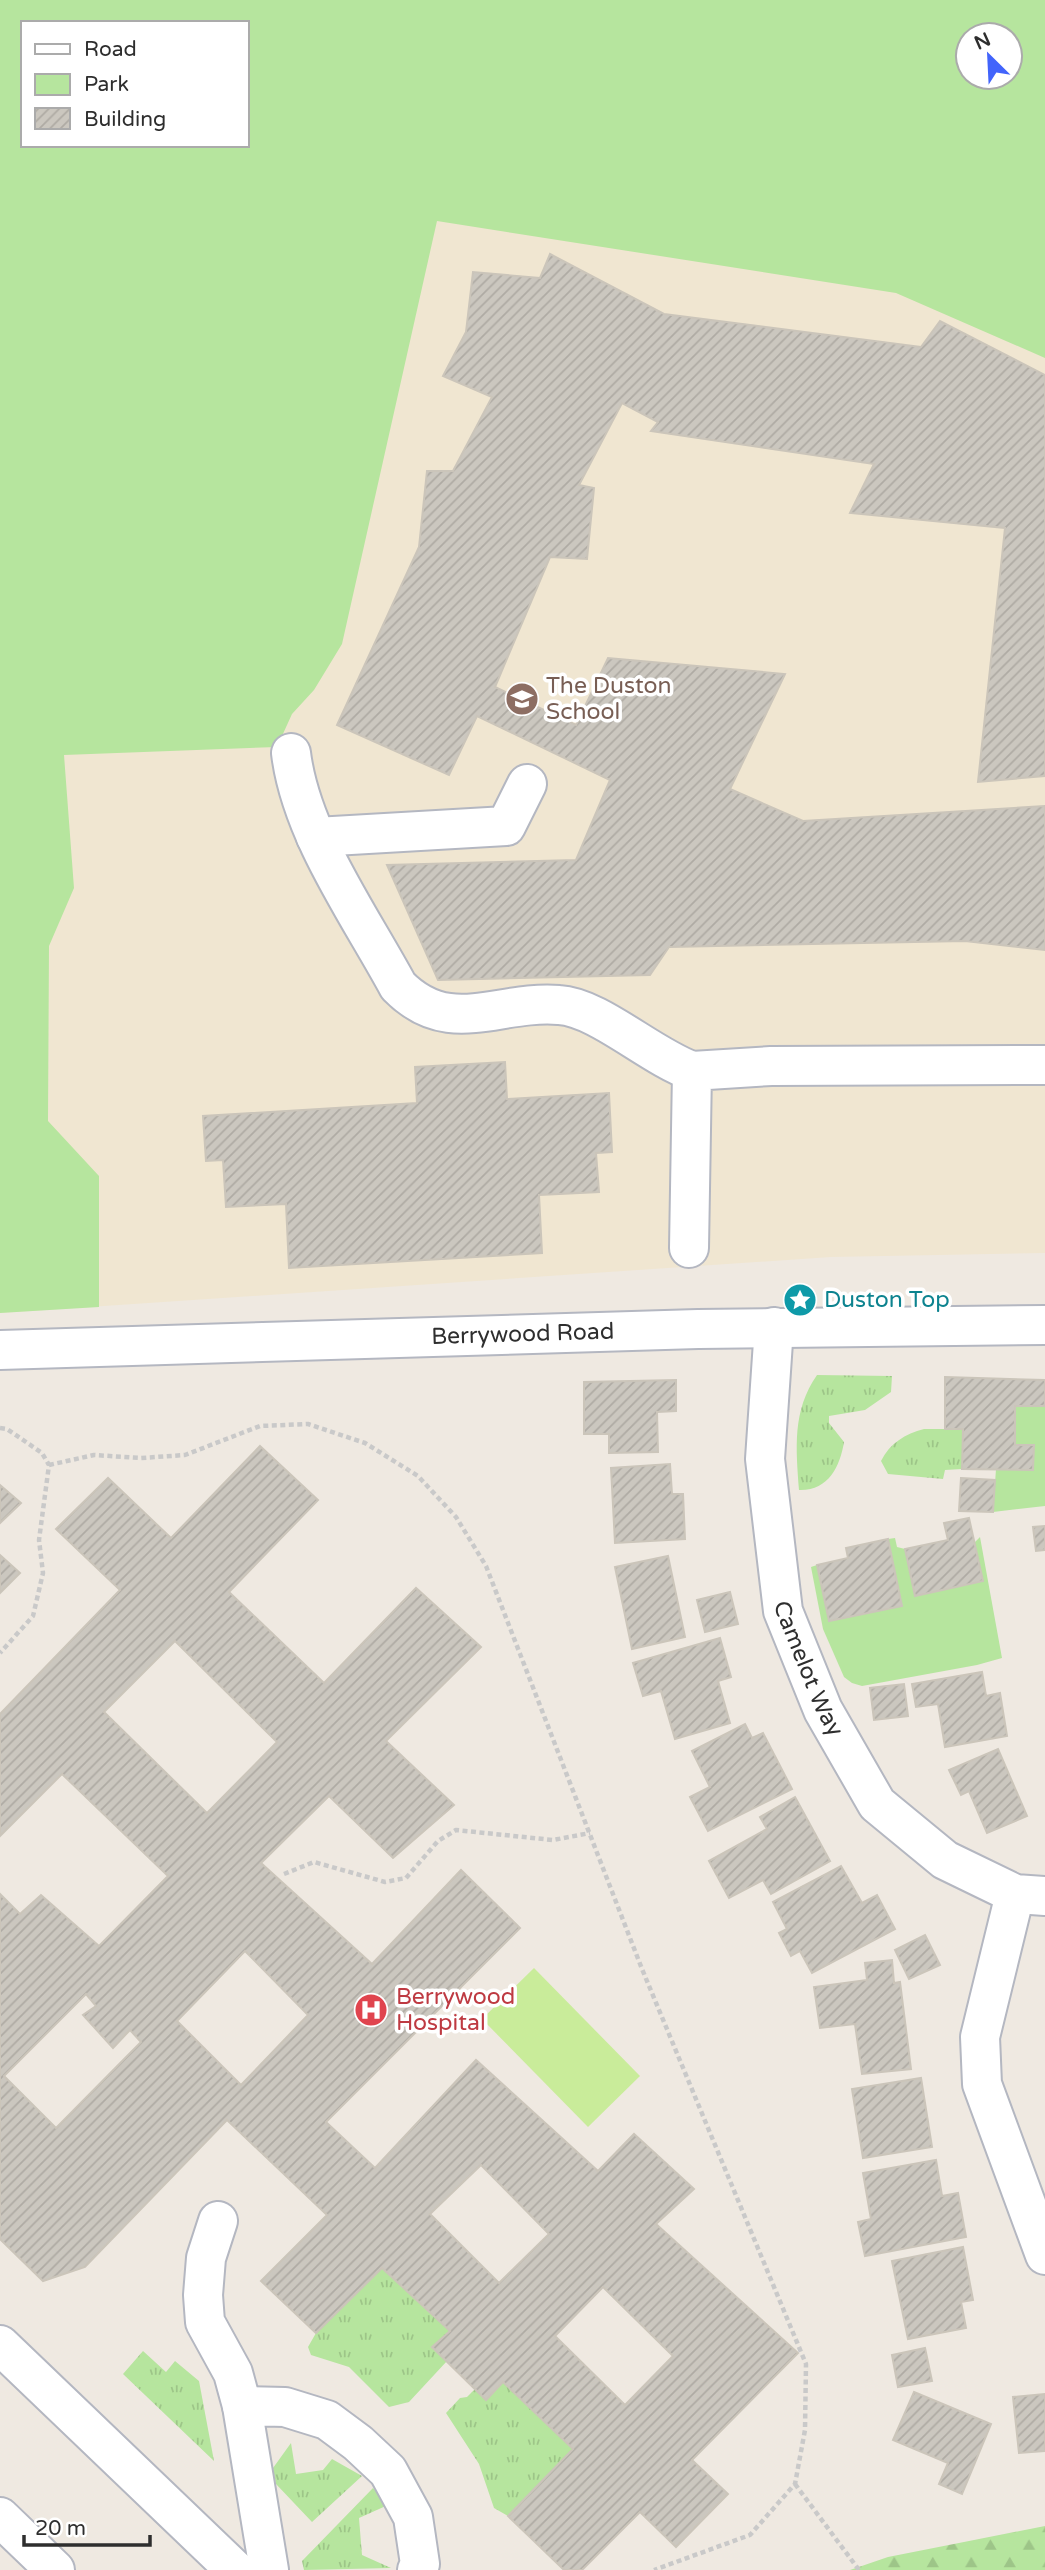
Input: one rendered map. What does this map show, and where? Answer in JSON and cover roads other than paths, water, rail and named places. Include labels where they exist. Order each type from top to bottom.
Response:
[{"type":"street","points":[[291,753],[295,788],[316,837],[398,986],[415,1003],[443,1014],[559,1004],[589,1013],[665,1061],[692,1071],[771,1066],[1045,1065]]},
{"type":"street","points":[[316,837],[506,826],[527,784]]},
{"type":"street","points":[[689,1248],[692,1071]]},
{"type":"street","name":"Berrywood Road","points":[[0,1350],[774,1327],[1045,1325]]},
{"type":"street","name":"Camelot Way","points":[[774,1327],[765,1459],[783,1611],[823,1710],[877,1804],[945,1860],[1030,1895]]},
{"type":"street","points":[[1030,1895],[981,2037],[982,2084],[1045,2255]]},
{"type":"street","points":[[218,2221],[206,2258],[202,2295],[205,2322],[233,2374],[242,2406],[269,2570]]},
{"type":"street","points":[[0,2346],[235,2570]]},
{"type":"street","points":[[242,2406],[285,2407],[327,2420],[388,2471],[414,2518],[420,2564],[417,2570]]},
{"type":"street","points":[[0,2517],[55,2570]]},
{"type":"place","name":"The Duston School","points":[[522,699]]},
{"type":"place","name":"Duston Top","points":[[800,1300]]},
{"type":"place","name":"Berrywood Hospital","points":[[371,2010]]}]
